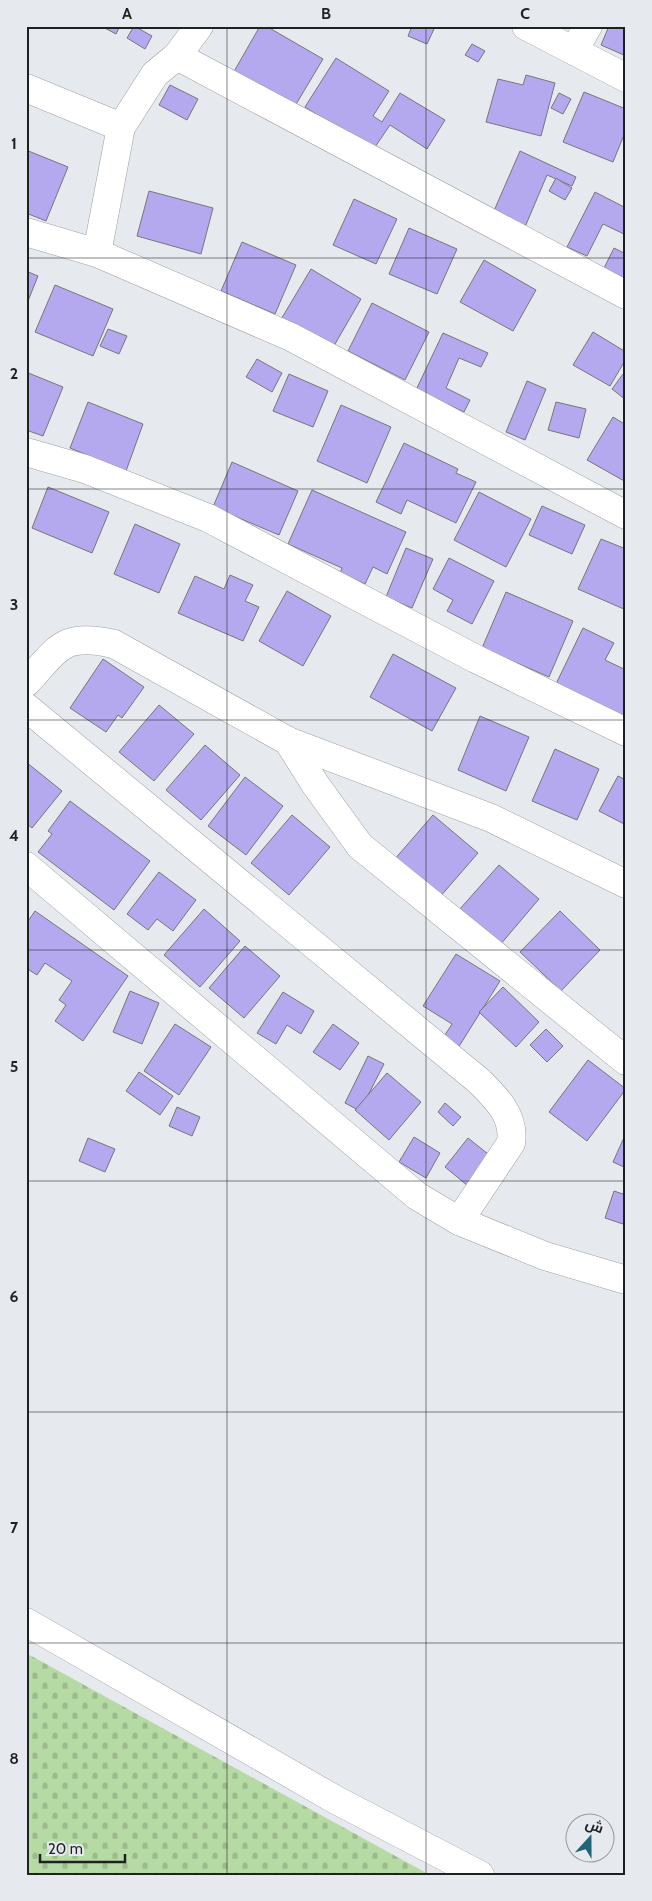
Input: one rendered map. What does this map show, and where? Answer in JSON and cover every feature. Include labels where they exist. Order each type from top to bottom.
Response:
[{"type":"street","points":[[97,253],[121,127],[155,74],[176,56],[199,26]]},
{"type":"street","points":[[526,26],[626,78]]},
{"type":"street","points":[[574,50],[588,26]]},
{"type":"street","points":[[176,56],[626,295]]},
{"type":"street","points":[[26,88],[121,127]]},
{"type":"street","points":[[26,232],[97,253],[291,337],[626,516]]},
{"type":"street","points":[[26,452],[85,469],[208,518],[476,659],[626,732]]},
{"type":"street","points":[[26,683],[59,648],[71,641],[92,639],[114,644],[288,741],[491,818],[626,884]]},
{"type":"street","points":[[26,707],[472,1074],[500,1101],[507,1113],[513,1131],[511,1143],[459,1221]]},
{"type":"street","points":[[288,741],[315,784],[360,846],[626,1061]]},
{"type":"street","points":[[26,866],[417,1196],[459,1221],[545,1256],[586,1270],[626,1280]]},
{"type":"street","points":[[26,1622],[336,1800],[480,1875]]},
{"type":"green space","points":[[26,1653],[430,1875],[26,1875]]},
{"type":"building","points":[[101,26],[120,26],[116,34]]},
{"type":"building","points":[[134,26],[152,36],[145,49],[127,38]]},
{"type":"building","points":[[260,26],[266,26],[323,59],[295,106],[232,75]]},
{"type":"building","points":[[412,26],[428,26],[434,29],[427,44],[408,36]]},
{"type":"building","points":[[609,26],[626,26],[626,56],[601,45]]},
{"type":"building","points":[[472,44],[485,51],[478,62],[465,55]]},
{"type":"building","points":[[336,58],[389,91],[373,116],[382,122],[400,93],[445,120],[427,149],[390,125],[373,150],[305,107]]},
{"type":"building","points":[[526,75],[555,83],[541,136],[486,122],[498,79],[523,85]]},
{"type":"building","points":[[170,85],[198,99],[187,120],[159,105]]},
{"type":"building","points":[[584,92],[626,109],[626,130],[613,162],[563,142]]},
{"type":"building","points":[[559,93],[571,99],[563,114],[551,108]]},
{"type":"building","points":[[26,150],[68,167],[46,221],[26,213]]},
{"type":"building","points":[[520,151],[576,177],[572,186],[547,175],[525,227],[493,213]]},
{"type":"building","points":[[556,178],[572,188],[565,200],[549,191]]},
{"type":"building","points":[[149,191],[213,208],[201,254],[137,236]]},
{"type":"building","points":[[595,192],[626,208],[626,235],[603,224],[587,256],[567,247]]},
{"type":"building","points":[[354,199],[397,219],[376,264],[333,245]]},
{"type":"building","points":[[409,228],[457,249],[437,294],[389,274]]},
{"type":"building","points":[[242,242],[296,265],[275,314],[221,291]]},
{"type":"building","points":[[614,248],[626,254],[626,283],[602,272]]},
{"type":"building","points":[[484,260],[536,290],[513,331],[460,302]]},
{"type":"building","points":[[311,269],[361,299],[331,351],[280,321]]},
{"type":"building","points":[[26,271],[38,276],[26,306]]},
{"type":"building","points":[[55,285],[113,309],[93,356],[35,332]]},
{"type":"building","points":[[372,303],[429,332],[405,380],[348,351]]},
{"type":"building","points":[[108,329],[127,336],[119,354],[100,346]]},
{"type":"building","points":[[593,332],[626,352],[626,359],[610,386],[573,365]]},
{"type":"building","points":[[443,333],[488,353],[481,367],[459,358],[446,388],[470,400],[464,412],[416,390]]},
{"type":"building","points":[[257,359],[282,373],[272,392],[246,377]]},
{"type":"building","points":[[26,372],[63,387],[43,436],[26,430]]},
{"type":"building","points":[[289,374],[328,391],[313,427],[273,411]]},
{"type":"building","points":[[623,374],[626,377],[626,400],[612,389]]},
{"type":"building","points":[[527,381],[546,389],[525,440],[506,432]]},
{"type":"building","points":[[88,402],[143,424],[126,471],[70,448]]},
{"type":"building","points":[[556,402],[586,409],[579,438],[548,430]]},
{"type":"building","points":[[341,405],[391,427],[367,483],[317,461]]},
{"type":"building","points":[[613,417],[626,425],[626,482],[587,460]]},
{"type":"building","points":[[404,443],[458,469],[456,473],[476,482],[456,523],[407,500],[401,514],[376,502]]},
{"type":"building","points":[[232,462],[298,491],[279,535],[213,507]]},
{"type":"building","points":[[48,487],[109,512],[92,553],[32,528]]},
{"type":"building","points":[[312,490],[406,532],[387,574],[373,567],[365,584],[340,573],[342,568],[288,544]]},
{"type":"building","points":[[479,492],[531,519],[506,567],[454,540]]},
{"type":"building","points":[[542,506],[585,525],[572,554],[529,535]]},
{"type":"building","points":[[135,524],[180,544],[159,593],[114,574]]},
{"type":"building","points":[[601,539],[626,549],[626,610],[578,589]]},
{"type":"building","points":[[406,548],[433,559],[412,608],[386,597]]},
{"type":"building","points":[[449,558],[494,581],[472,624],[447,611],[453,600],[433,589]]},
{"type":"building","points":[[230,575],[253,585],[245,601],[259,607],[243,641],[178,613],[195,576],[224,589]]},
{"type":"building","points":[[287,591],[331,616],[303,666],[259,641]]},
{"type":"building","points":[[506,592],[573,621],[549,677],[482,648]]},
{"type":"building","points":[[583,628],[614,643],[605,660],[626,670],[626,708],[620,721],[554,688]]},
{"type":"building","points":[[393,654],[456,688],[432,731],[370,697]]},
{"type":"building","points":[[103,659],[144,687],[122,718],[118,715],[106,732],[70,708]]},
{"type":"building","points":[[159,705],[194,734],[154,781],[119,752]]},
{"type":"building","points":[[480,716],[529,737],[506,791],[458,770]]},
{"type":"building","points":[[205,745],[240,775],[201,820],[166,790]]},
{"type":"building","points":[[555,749],[599,769],[577,820],[532,801]]},
{"type":"building","points":[[26,762],[62,791],[32,828],[26,823]]},
{"type":"building","points":[[618,776],[626,780],[626,825],[599,811]]},
{"type":"building","points":[[245,777],[283,806],[246,855],[208,826]]},
{"type":"building","points":[[70,801],[150,861],[114,910],[38,852],[52,834],[48,831]]},
{"type":"building","points":[[292,815],[330,847],[289,895],[251,863]]},
{"type":"building","points":[[433,815],[478,853],[439,898],[394,860]]},
{"type":"building","points":[[499,865],[539,899],[500,945],[459,910]]},
{"type":"building","points":[[159,872],[196,900],[173,931],[157,919],[148,930],[127,914]]},
{"type":"building","points":[[204,909],[240,941],[200,987],[164,955]]},
{"type":"building","points":[[35,911],[128,976],[83,1041],[55,1021],[66,1005],[59,1000],[72,981],[45,963],[37,975],[26,968],[26,924]]},
{"type":"building","points":[[560,911],[600,950],[561,991],[520,952]]},
{"type":"building","points":[[245,946],[280,976],[244,1018],[209,988]]},
{"type":"building","points":[[456,954],[500,981],[458,1048],[443,1038],[452,1024],[423,1006]]},
{"type":"building","points":[[503,987],[539,1022],[516,1047],[479,1012]]},
{"type":"building","points":[[130,991],[159,1003],[142,1044],[113,1032]]},
{"type":"building","points":[[283,992],[314,1011],[301,1034],[287,1025],[276,1044],[257,1033]]},
{"type":"building","points":[[175,1024],[211,1047],[179,1095],[144,1071]]},
{"type":"building","points":[[333,1024],[359,1043],[340,1070],[313,1052]]},
{"type":"building","points":[[546,1029],[563,1046],[547,1062],[530,1045]]},
{"type":"building","points":[[368,1056],[384,1064],[360,1111],[345,1103]]},
{"type":"building","points":[[588,1060],[626,1089],[587,1141],[549,1112]]},
{"type":"building","points":[[139,1072],[173,1096],[160,1115],[126,1091]]},
{"type":"building","points":[[387,1073],[421,1102],[389,1140],[355,1110]]},
{"type":"building","points":[[445,1103],[461,1117],[453,1126],[438,1112]]},
{"type":"building","points":[[177,1107],[200,1117],[192,1136],[169,1126]]},
{"type":"building","points":[[626,1133],[626,1168],[613,1162]]},
{"type":"building","points":[[414,1137],[440,1153],[426,1178],[399,1162]]},
{"type":"building","points":[[88,1138],[115,1149],[105,1172],[79,1161]]},
{"type":"building","points":[[468,1138],[503,1166],[479,1195],[445,1167]]},
{"type":"building","points":[[614,1191],[626,1195],[626,1225],[605,1218]]}]
